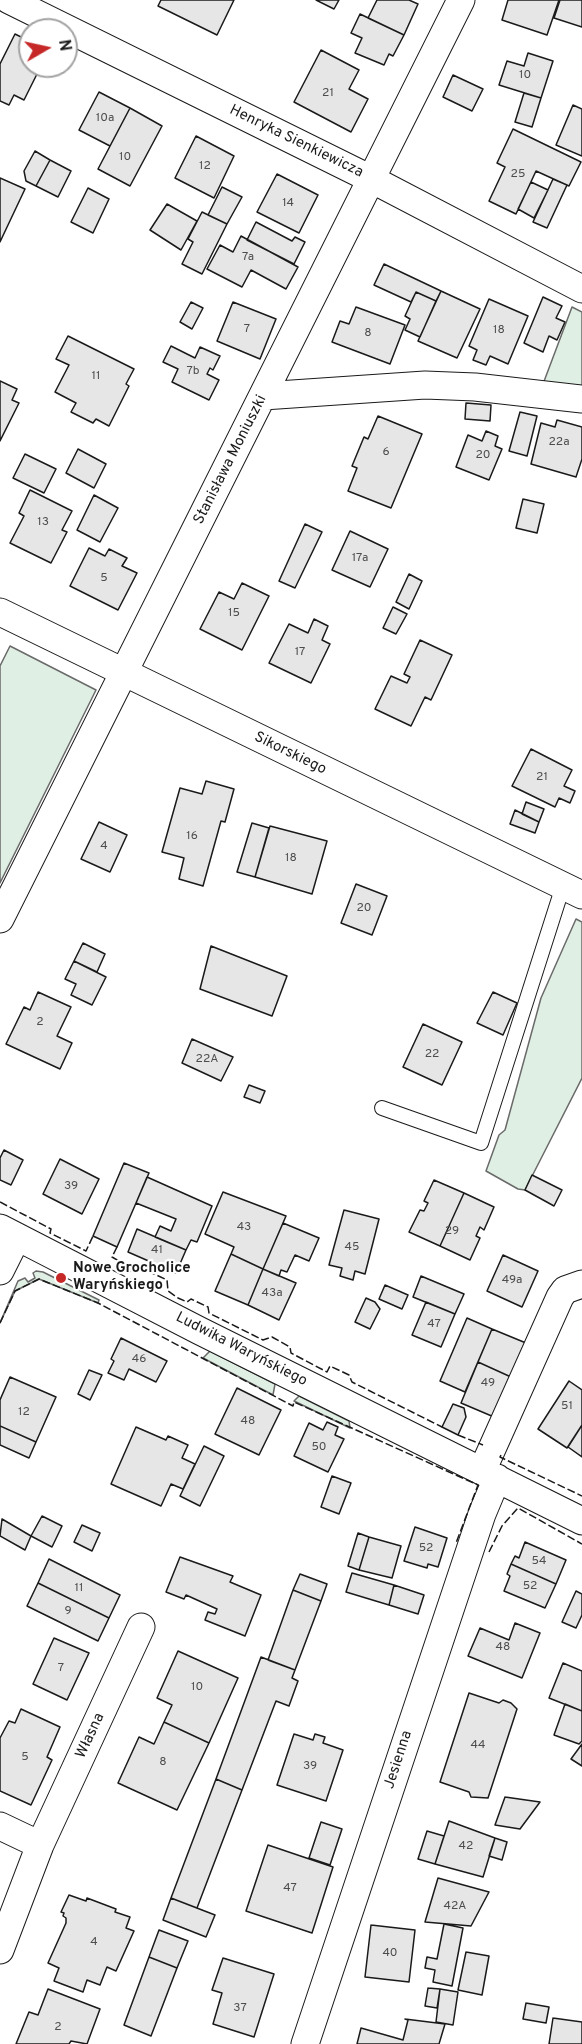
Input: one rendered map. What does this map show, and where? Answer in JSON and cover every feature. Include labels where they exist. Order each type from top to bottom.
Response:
[{"type":"street","name":"Henryka Sienkiewicza","points":[[9,0],[373,180],[582,289]]},
{"type":"street","name":"Stanisława Moniuszki","points":[[0,919],[373,180],[461,0]]},
{"type":"street","points":[[263,396],[425,385],[475,387],[582,399]]},
{"type":"street","name":"Sikorskiego","points":[[0,612],[122,674],[573,890]]},
{"type":"street","points":[[0,1271],[8,1232]]},
{"type":"street","name":"Ludwika Waryńskiego","points":[[8,1232],[200,1331],[582,1521]]},
{"type":"street","points":[[490,1474],[560,1297],[565,1290],[582,1284]]},
{"type":"street","name":"Jesienna","points":[[305,2044],[482,1514],[490,1474]]},
{"type":"street","name":"Własna","points":[[0,1950],[40,1845],[141,1627]]},
{"type":"street","points":[[0,1826],[40,1845]]},
{"type":"lane","points":[[382,1108],[481,1143],[573,890]]},
{"type":"green space","points":[[572,307],[582,312],[582,389],[543,384]]},
{"type":"green space","points":[[10,646],[96,690],[0,883],[0,666]]},
{"type":"green space","points":[[576,919],[582,922],[582,1078],[525,1190],[518,1189],[486,1171],[499,1135],[505,1130],[541,998]]},
{"type":"green space","points":[[43,1272],[99,1300],[98,1303],[39,1279],[15,1291],[0,1323],[18,1281],[25,1278],[28,1282],[35,1278],[33,1273]]},
{"type":"green space","points":[[210,1351],[275,1384],[273,1395],[203,1358]]},
{"type":"green space","points":[[299,1396],[349,1421],[350,1428],[294,1401]]},
{"type":"building","points":[[161,0],[234,0],[217,35],[158,6]]},
{"type":"building","points":[[316,0],[339,0],[334,9]]},
{"type":"building","points":[[377,0],[409,0],[418,4],[404,35],[368,18]]},
{"type":"building","points":[[508,0],[559,0],[547,35],[502,20]]},
{"type":"building","points":[[560,0],[582,0],[582,27],[554,18]]},
{"type":"building","points":[[360,14],[404,35],[393,56],[389,54],[384,65],[355,53],[362,38],[351,33]]},
{"type":"building","points":[[15,34],[18,36],[18,78],[35,78],[24,100],[14,95],[9,105],[0,101],[0,64]]},
{"type":"building","points":[[321,50],[359,70],[349,89],[368,99],[351,132],[294,102]]},
{"type":"building","points":[[528,53],[553,61],[541,98],[499,85],[507,61],[524,66]]},
{"type":"building","points":[[453,75],[483,89],[472,111],[443,97]]},
{"type":"building","points":[[99,92],[130,108],[110,146],[79,130]]},
{"type":"building","points":[[524,93],[541,98],[532,127],[515,122]]},
{"type":"building","points":[[573,105],[582,109],[582,156],[556,145]]},
{"type":"building","points":[[130,108],[162,126],[130,186],[98,169]]},
{"type":"building","points":[[513,129],[581,162],[569,186],[536,171],[516,214],[489,201],[505,167],[497,163]]},
{"type":"building","points":[[196,136],[234,156],[214,198],[175,178]]},
{"type":"building","points":[[35,151],[50,160],[36,186],[26,181],[24,171]]},
{"type":"building","points":[[50,160],[71,171],[58,197],[36,186]]},
{"type":"building","points":[[277,174],[318,195],[299,233],[257,212]]},
{"type":"building","points":[[0,178],[25,189],[0,242]]},
{"type":"building","points":[[553,179],[567,185],[547,228],[533,222]]},
{"type":"building","points":[[531,182],[548,190],[534,218],[518,209]]},
{"type":"building","points":[[222,187],[242,197],[227,224],[208,215]]},
{"type":"building","points":[[88,188],[109,199],[93,233],[71,222]]},
{"type":"building","points":[[167,204],[197,221],[181,250],[150,230]]},
{"type":"building","points":[[202,212],[227,224],[202,274],[182,264],[193,242],[188,239]]},
{"type":"building","points":[[256,222],[292,241],[295,237],[305,242],[294,264],[247,240]]},
{"type":"building","points":[[241,236],[298,267],[286,289],[251,270],[242,287],[207,269],[220,245],[233,252]]},
{"type":"building","points":[[384,264],[441,291],[436,301],[416,292],[411,302],[374,285]]},
{"type":"building","points":[[441,291],[480,309],[457,358],[418,341]]},
{"type":"building","points":[[416,292],[436,301],[420,337],[405,330],[410,319],[405,316]]},
{"type":"building","points":[[543,297],[562,306],[556,318],[565,322],[557,340],[549,336],[543,352],[524,343]]},
{"type":"building","points":[[489,299],[528,316],[508,364],[490,356],[486,365],[473,360],[477,350],[469,346]]},
{"type":"building","points":[[191,302],[203,308],[192,329],[180,322]]},
{"type":"building","points":[[233,302],[276,319],[260,359],[217,341]]},
{"type":"building","points":[[356,307],[405,325],[390,364],[332,342],[340,321],[349,324]]},
{"type":"building","points":[[68,336],[134,369],[126,384],[129,386],[109,426],[96,419],[93,423],[71,412],[76,403],[55,392],[69,365],[56,359]]},
{"type":"building","points":[[171,346],[195,358],[200,347],[220,356],[213,370],[210,368],[207,374],[219,380],[209,400],[172,382],[178,369],[163,362]]},
{"type":"building","points":[[0,381],[17,389],[12,400],[19,403],[0,441]]},
{"type":"building","points":[[466,403],[491,405],[490,421],[465,419]]},
{"type":"building","points":[[520,412],[537,416],[527,456],[509,451]]},
{"type":"building","points":[[378,416],[422,434],[391,508],[348,491],[357,468],[352,466],[364,437],[368,439]]},
{"type":"building","points":[[557,420],[582,427],[582,459],[576,477],[531,464],[541,423],[555,427]]},
{"type":"building","points":[[486,431],[498,436],[495,446],[502,449],[489,480],[456,467],[468,435],[482,441]]},
{"type":"building","points":[[78,449],[106,464],[94,488],[66,473]]},
{"type":"building","points":[[25,454],[56,469],[44,493],[13,478]]},
{"type":"building","points":[[30,490],[72,511],[62,530],[67,532],[51,563],[10,543],[24,516],[19,513]]},
{"type":"building","points":[[94,495],[118,508],[100,542],[77,530]]},
{"type":"building","points":[[523,499],[544,504],[537,533],[516,528]]},
{"type":"building","points":[[305,524],[322,532],[295,588],[279,581]]},
{"type":"building","points":[[350,531],[388,549],[370,587],[332,570]]},
{"type":"building","points":[[89,548],[105,556],[109,549],[127,558],[122,566],[137,573],[118,610],[70,586]]},
{"type":"building","points":[[409,574],[422,581],[409,609],[396,602]]},
{"type":"building","points":[[242,583],[269,596],[242,650],[200,629],[219,592],[234,599]]},
{"type":"building","points":[[393,607],[407,614],[396,634],[383,628]]},
{"type":"building","points":[[314,619],[328,626],[322,640],[330,644],[311,683],[269,663],[289,624],[308,633]]},
{"type":"building","points":[[420,640],[452,655],[431,700],[425,697],[411,726],[375,709],[391,676],[407,683],[410,677],[404,674]]},
{"type":"building","points":[[531,749],[572,770],[564,786],[575,791],[570,803],[559,798],[555,807],[512,786]]},
{"type":"building","points":[[206,781],[234,789],[225,822],[221,821],[203,886],[179,879],[184,858],[162,852],[180,788],[202,794]]},
{"type":"building","points":[[526,802],[544,809],[539,822],[522,814]]},
{"type":"building","points":[[515,810],[539,822],[535,833],[510,824]]},
{"type":"building","points":[[99,822],[127,835],[110,872],[81,859]]},
{"type":"building","points":[[252,823],[269,828],[255,877],[237,872]]},
{"type":"building","points":[[270,826],[327,841],[312,894],[255,877]]},
{"type":"building","points":[[356,884],[387,896],[372,935],[341,923]]},
{"type":"building","points":[[83,943],[105,954],[97,972],[74,961]]},
{"type":"building","points":[[211,946],[287,976],[272,1016],[200,989]]},
{"type":"building","points":[[74,961],[106,977],[92,1005],[71,995],[76,984],[65,979]]},
{"type":"building","points":[[38,992],[71,1007],[57,1036],[72,1043],[60,1069],[6,1044],[24,1007],[30,1010]]},
{"type":"building","points":[[493,992],[517,1003],[503,1035],[477,1023]]},
{"type":"building","points":[[423,1024],[462,1042],[442,1085],[403,1067]]},
{"type":"building","points":[[192,1039],[233,1057],[221,1081],[182,1063]]},
{"type":"building","points":[[249,1085],[265,1091],[260,1103],[244,1097]]},
{"type":"building","points":[[4,1150],[23,1160],[11,1185],[0,1180],[0,1158]]},
{"type":"building","points":[[60,1159],[99,1179],[82,1214],[43,1194]]},
{"type":"building","points":[[124,1163],[149,1173],[117,1247],[93,1236]]},
{"type":"building","points":[[532,1175],[562,1190],[554,1206],[525,1190]]},
{"type":"building","points":[[147,1177],[212,1206],[197,1242],[191,1240],[186,1250],[155,1237],[160,1226],[171,1231],[176,1219],[136,1203]]},
{"type":"building","points":[[434,1180],[464,1193],[440,1246],[409,1232],[420,1210],[424,1211],[428,1203],[424,1201]]},
{"type":"building","points":[[223,1192],[286,1216],[263,1269],[231,1254],[234,1247],[205,1234]]},
{"type":"building","points":[[464,1193],[494,1207],[484,1230],[480,1227],[476,1236],[480,1238],[470,1260],[440,1246]]},
{"type":"building","points":[[344,1210],[379,1219],[365,1274],[355,1271],[353,1280],[340,1276],[342,1268],[329,1265]]},
{"type":"building","points":[[283,1223],[319,1238],[309,1261],[295,1255],[287,1272],[281,1270],[279,1276],[263,1269]]},
{"type":"building","points":[[137,1229],[186,1250],[176,1273],[128,1252]]},
{"type":"building","points":[[231,1254],[263,1269],[248,1305],[215,1291]]},
{"type":"building","points":[[503,1255],[538,1271],[522,1307],[487,1291]]},
{"type":"building","points":[[263,1269],[296,1283],[279,1320],[248,1305]]},
{"type":"building","points":[[421,1276],[464,1294],[455,1314],[413,1297]]},
{"type":"building","points":[[385,1285],[408,1295],[402,1309],[379,1299]]},
{"type":"building","points":[[366,1298],[375,1302],[380,1309],[370,1329],[355,1322]]},
{"type":"building","points":[[426,1302],[455,1314],[441,1347],[412,1335]]},
{"type":"building","points":[[467,1318],[492,1329],[465,1392],[440,1381]]},
{"type":"building","points":[[492,1329],[526,1343],[511,1377],[478,1362]]},
{"type":"building","points":[[121,1338],[167,1361],[156,1382],[129,1369],[124,1380],[108,1373],[114,1361],[111,1359]]},
{"type":"building","points":[[478,1362],[511,1377],[494,1417],[461,1403]]},
{"type":"building","points":[[89,1370],[102,1375],[90,1400],[78,1394]]},
{"type":"building","points":[[10,1377],[56,1397],[36,1442],[0,1426],[0,1400]]},
{"type":"building","points":[[569,1381],[582,1390],[582,1425],[567,1448],[538,1429]]},
{"type":"building","points":[[237,1388],[281,1410],[259,1455],[215,1434]]},
{"type":"building","points":[[453,1404],[464,1408],[466,1417],[458,1435],[442,1427]]},
{"type":"building","points":[[327,1422],[338,1427],[335,1435],[344,1439],[328,1472],[294,1456],[309,1423],[323,1430]]},
{"type":"building","points":[[582,1425],[582,1457],[568,1447]]},
{"type":"building","points":[[0,1426],[36,1442],[29,1458],[0,1445]]},
{"type":"building","points":[[136,1427],[166,1440],[168,1436],[188,1445],[182,1458],[195,1464],[183,1489],[171,1484],[161,1506],[111,1484]]},
{"type":"building","points":[[204,1446],[224,1456],[200,1506],[180,1496]]},
{"type":"building","points":[[332,1476],[351,1483],[339,1514],[321,1507]]},
{"type":"building","points":[[42,1516],[62,1526],[52,1547],[31,1536]]},
{"type":"building","points":[[2,1519],[31,1536],[25,1550],[0,1536]]},
{"type":"building","points":[[82,1525],[100,1533],[92,1551],[74,1542]]},
{"type":"building","points":[[415,1527],[447,1538],[438,1567],[428,1564],[427,1568],[404,1561]]},
{"type":"building","points":[[358,1533],[369,1537],[359,1570],[348,1566]]},
{"type":"building","points":[[369,1537],[401,1546],[392,1578],[359,1570]]},
{"type":"building","points":[[525,1542],[566,1560],[556,1584],[511,1564],[515,1556],[519,1558]]},
{"type":"building","points":[[180,1557],[233,1576],[230,1582],[261,1595],[245,1636],[205,1620],[208,1612],[215,1614],[217,1609],[186,1595],[184,1599],[166,1592]]},
{"type":"building","points":[[49,1559],[120,1595],[109,1618],[38,1583]]},
{"type":"building","points":[[511,1564],[556,1584],[545,1608],[504,1591],[510,1576],[507,1574]]},
{"type":"building","points":[[352,1573],[394,1585],[389,1605],[346,1592]]},
{"type":"building","points":[[300,1574],[327,1584],[321,1601],[293,1590]]},
{"type":"building","points":[[38,1583],[109,1618],[98,1641],[27,1606]]},
{"type":"building","points":[[394,1585],[424,1595],[418,1614],[389,1605]]},
{"type":"building","points":[[293,1590],[321,1601],[295,1670],[268,1660]]},
{"type":"building","points":[[576,1591],[582,1594],[582,1615],[576,1628],[562,1622]]},
{"type":"building","points":[[515,1623],[540,1633],[522,1678],[468,1656],[480,1628],[509,1640]]},
{"type":"building","points":[[54,1638],[89,1653],[67,1700],[33,1684]]},
{"type":"building","points":[[178,1651],[238,1678],[209,1743],[164,1722],[172,1705],[157,1698]]},
{"type":"building","points":[[261,1657],[295,1670],[292,1678],[298,1681],[289,1706],[276,1701],[242,1790],[216,1779]]},
{"type":"building","points":[[563,1663],[582,1671],[582,1711],[549,1698]]},
{"type":"building","points":[[469,1693],[499,1703],[503,1700],[511,1703],[517,1709],[488,1798],[471,1797],[469,1792],[440,1782]]},
{"type":"building","points":[[565,1704],[582,1711],[582,1741],[579,1744],[554,1735]]},
{"type":"building","points":[[21,1709],[60,1727],[47,1757],[52,1760],[31,1805],[0,1791],[0,1738],[9,1721],[15,1723]]},
{"type":"building","points":[[164,1722],[209,1743],[177,1810],[118,1783],[139,1737],[154,1744]]},
{"type":"building","points":[[294,1734],[313,1740],[315,1734],[325,1737],[323,1743],[343,1750],[326,1801],[277,1785]]},
{"type":"building","points":[[582,1744],[582,1766],[571,1759]]},
{"type":"building","points":[[216,1779],[242,1790],[197,1908],[171,1898]]},
{"type":"building","points":[[505,1797],[540,1802],[520,1829],[495,1825]]},
{"type":"building","points":[[449,1821],[495,1838],[483,1877],[435,1864]]},
{"type":"building","points":[[321,1822],[342,1829],[330,1865],[309,1858]]},
{"type":"building","points":[[427,1831],[444,1836],[435,1864],[418,1859]]},
{"type":"building","points":[[495,1838],[507,1842],[502,1860],[489,1856]]},
{"type":"building","points":[[268,1845],[333,1867],[312,1933],[246,1911]]},
{"type":"building","points":[[438,1878],[489,1892],[471,1926],[425,1922]]},
{"type":"building","points":[[69,1895],[86,1901],[87,1898],[116,1909],[115,1912],[130,1917],[126,1928],[134,1931],[116,1971],[107,1967],[100,1985],[87,1980],[83,1992],[54,1981],[59,1968],[48,1963],[66,1923],[64,1913],[61,1912]]},
{"type":"building","points":[[171,1898],[215,1915],[206,1937],[163,1920]]},
{"type":"building","points":[[444,1924],[463,1928],[452,1986],[433,1982],[435,1970],[425,1968],[427,1957],[437,1959]]},
{"type":"building","points":[[371,1925],[415,1930],[409,1982],[365,1977]]},
{"type":"building","points":[[159,1930],[188,1941],[177,1968],[149,1957]]},
{"type":"building","points":[[466,1952],[489,1956],[482,1995],[458,1990]]},
{"type":"building","points":[[149,1957],[177,1968],[151,2036],[124,2025]]},
{"type":"building","points":[[223,1958],[274,1974],[254,2037],[213,2024],[222,1993],[212,1990]]},
{"type":"building","points":[[428,1988],[440,1989],[437,2008],[425,2006]]},
{"type":"building","points":[[48,1989],[100,2009],[87,2044],[71,2041],[69,2044],[16,2044],[29,2012],[38,2015]]},
{"type":"building","points":[[440,1989],[458,1992],[453,2025],[436,2022]]},
{"type":"building","points":[[526,2003],[549,2007],[546,2023],[523,2019]]},
{"type":"building","points":[[553,2018],[582,2022],[582,2044],[549,2044]]},
{"type":"building","points":[[405,2019],[445,2024],[439,2044],[357,2044],[361,2028],[403,2040],[408,2020]]},
{"type":"fence","points":[[0,1202],[51,1229],[50,1233],[86,1251],[93,1236]]},
{"type":"fence","points":[[117,1247],[112,1257],[124,1264],[129,1272],[139,1267],[167,1280],[168,1291],[178,1298],[187,1302],[191,1299],[208,1307],[209,1313],[263,1340],[272,1337],[290,1347],[291,1353],[327,1372],[330,1366],[349,1375],[352,1382],[442,1427]]},
{"type":"fence","points":[[0,1323],[15,1291],[39,1279],[98,1303],[293,1406],[294,1402],[478,1485],[456,1543]]},
{"type":"fence","points":[[458,1435],[483,1445]]},
{"type":"fence","points":[[501,1455],[500,1457],[582,1496]]},
{"type":"fence","points":[[489,1552],[502,1526],[518,1508],[582,1544]]},
{"type":"place","name":"Nowe Grocholice Waryńskiego","points":[[61,1278]]}]
